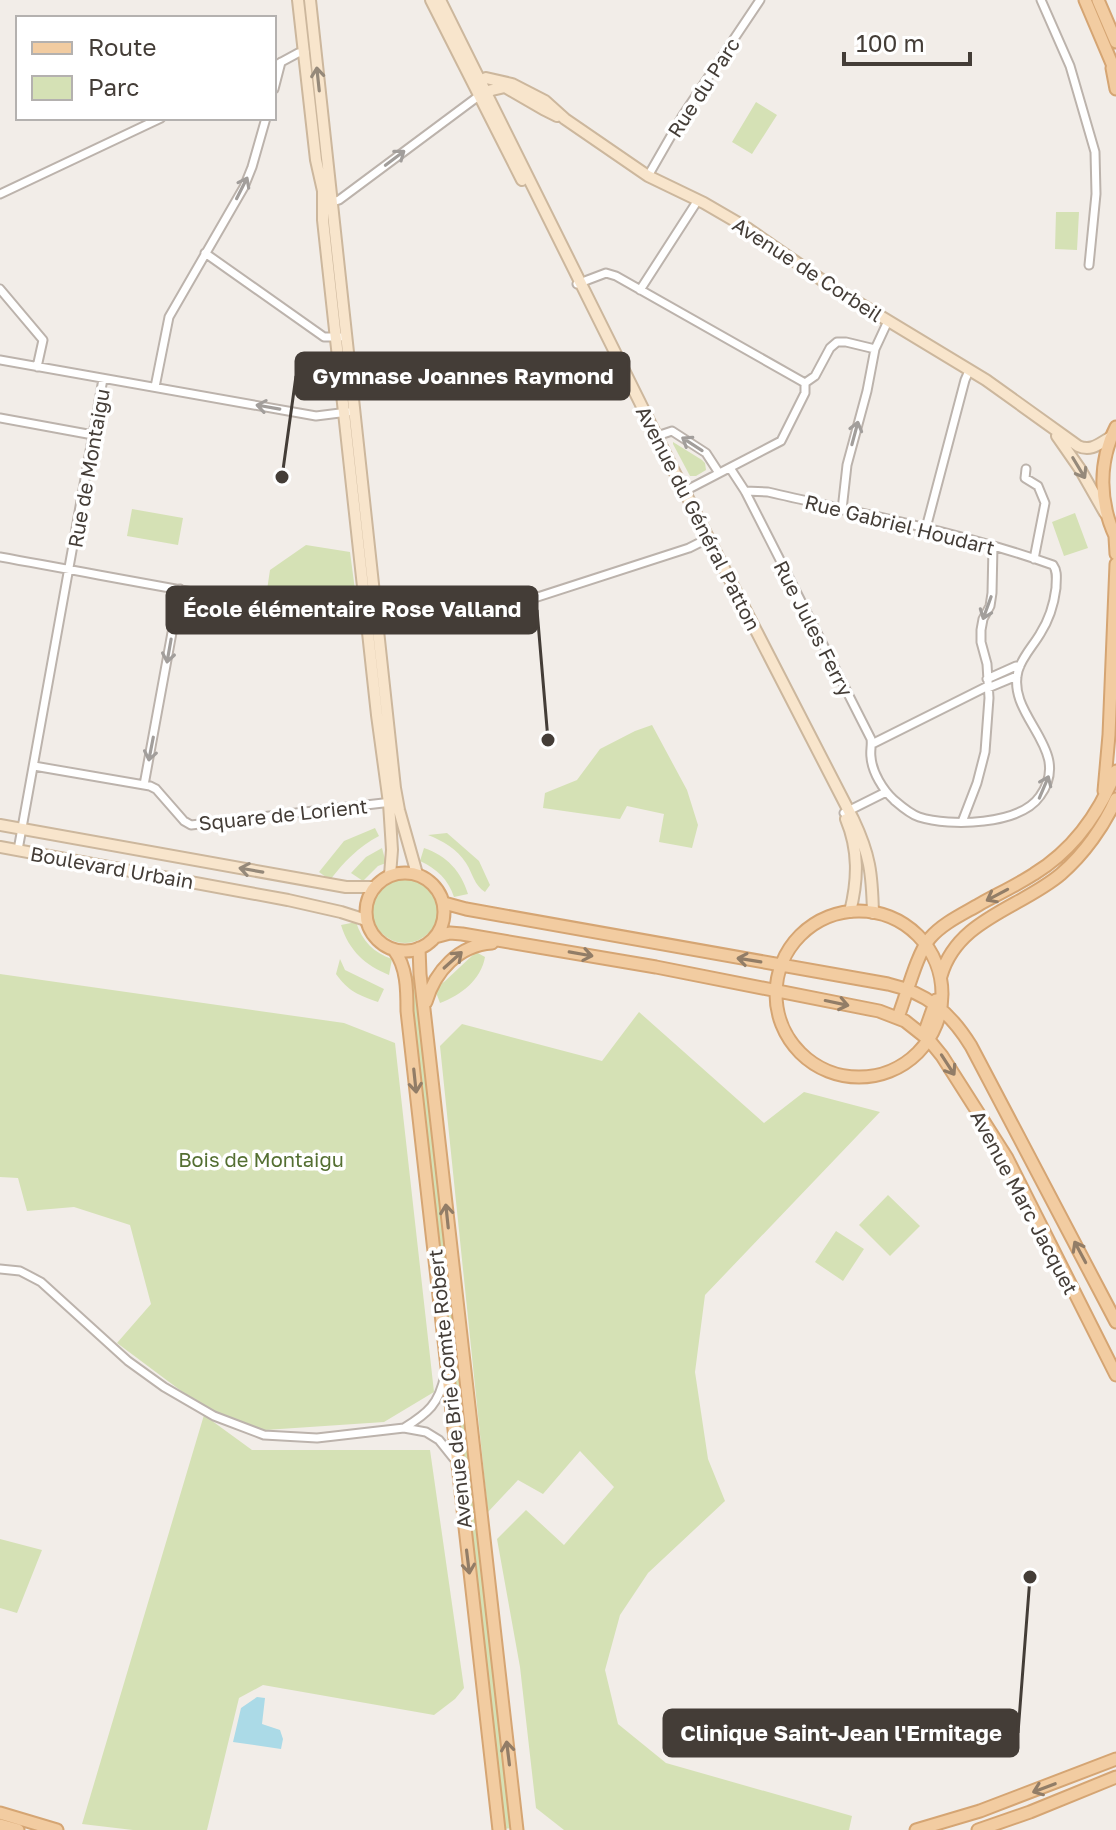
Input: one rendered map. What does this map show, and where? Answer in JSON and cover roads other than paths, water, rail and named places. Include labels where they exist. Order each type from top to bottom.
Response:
[{"type":"main road","points":[[298,0],[310,52]]},
{"type":"main road","points":[[310,0],[316,160],[326,203],[373,623],[380,680],[385,685],[393,802],[390,875]]},
{"type":"main road","name":"Avenue du Général Patton","points":[[431,0],[483,94],[864,843],[869,859],[873,913]]},
{"type":"main road","name":"Avenue du Général Patton","points":[[440,0],[481,81],[483,94]]},
{"type":"main road","points":[[1085,0],[1116,73]]},
{"type":"main road","points":[[1098,0],[1116,42]]},
{"type":"main road","points":[[1111,59],[1116,89]]},
{"type":"main road","name":"Avenue de Corbeil","points":[[481,81],[486,78],[512,84],[545,101],[565,119],[648,176],[747,228],[829,285],[1007,394],[1083,448],[1094,448],[1113,432]]},
{"type":"main road","name":"Avenue de Corbeil","points":[[483,94],[505,87],[565,119]]},
{"type":"main road","name":"Avenue du Général Patton","points":[[578,284],[683,492]]},
{"type":"main road","name":"Avenue de Corbeil","points":[[1049,425],[1076,462],[1105,513]]},
{"type":"main road","points":[[1113,432],[1102,477],[1105,513],[1116,538],[1116,554]]},
{"type":"main road","points":[[1103,800],[1109,735],[1116,564]]},
{"type":"main road","points":[[373,623],[377,715],[393,802],[417,874]]},
{"type":"main road","points":[[898,1017],[920,954],[932,936],[950,922],[1050,864],[1078,837],[1103,800],[1116,771]]},
{"type":"main road","points":[[924,1034],[943,969],[960,940],[987,919],[1061,874],[1083,849],[1110,826],[1116,799]]},
{"type":"main road","name":"Avenue du Général Patton","points":[[846,812],[856,853],[855,890],[850,912]]},
{"type":"main road","points":[[0,825],[346,887],[373,887]]},
{"type":"main road","name":"Boulevard Urbain","points":[[0,847],[223,888],[366,920]]},
{"type":"main road","points":[[403,872],[417,874],[437,888],[444,903],[441,926],[435,937],[419,948],[394,950],[384,945],[370,930],[365,908],[368,897],[373,887],[390,875],[403,872]]},
{"type":"main road","name":"Avenue Marc Jacquet","points":[[444,903],[908,989],[935,1004],[971,1046],[1116,1322]]},
{"type":"main road","points":[[850,912],[886,916],[905,925],[927,947],[940,975],[942,1006],[932,1035],[911,1059],[894,1070],[853,1077],[823,1069],[798,1050],[782,1024],[777,993],[783,963],[800,937],[825,919],[850,912]]},
{"type":"main road","name":"Avenue Marc Jacquet","points":[[435,937],[450,933],[504,941],[794,993],[898,1017],[924,1034],[942,1056],[1007,1158],[1116,1375]]},
{"type":"main road","points":[[425,1008],[429,991],[438,975],[462,952],[473,945],[504,941]]},
{"type":"main road","name":"Avenue de Brie Comte Robert","points":[[419,948],[517,1830]]},
{"type":"main road","name":"Avenue de Brie Comte Robert","points":[[394,950],[403,964],[405,975],[499,1830]]},
{"type":"main road","points":[[916,1830],[994,1806],[1116,1759]]},
{"type":"main road","points":[[978,1830],[1116,1777]]},
{"type":"main road","points":[[0,1813],[57,1830]]},
{"type":"main road","points":[[0,1825],[18,1830]]},
{"type":"street","name":"Rue du Parc","points":[[648,176],[683,115],[760,0]]},
{"type":"street","points":[[1041,0],[1070,66],[1095,152],[1096,194],[1089,265]]},
{"type":"street","points":[[278,64],[298,53],[310,52]]},
{"type":"street","points":[[326,203],[339,200],[483,94]]},
{"type":"street","points":[[0,194],[157,120]]},
{"type":"street","points":[[155,387],[169,317],[244,187],[265,120]]},
{"type":"street","points":[[640,290],[698,200]]},
{"type":"street","points":[[205,253],[324,337],[341,337]]},
{"type":"street","points":[[578,284],[606,273],[616,276],[805,383]]},
{"type":"street","points":[[0,289],[43,340],[37,367]]},
{"type":"street","points":[[842,510],[847,465],[875,349],[888,321]]},
{"type":"street","points":[[805,383],[815,376],[830,348],[837,342],[875,349]]},
{"type":"street","points":[[0,360],[103,379]]},
{"type":"street","points":[[926,528],[969,371]]},
{"type":"street","name":"Rue de Montaigu","points":[[18,850],[103,379],[316,416],[349,412]]},
{"type":"street","points":[[683,492],[781,441],[805,393],[805,383]]},
{"type":"street","points":[[0,418],[93,435]]},
{"type":"street","points":[[657,436],[672,431],[706,453],[719,473]]},
{"type":"street","name":"Rue Jules Ferry","points":[[730,468],[745,491],[863,724],[872,744],[871,760],[886,792]]},
{"type":"street","points":[[1026,469],[1025,478],[1038,486],[1045,503],[1034,559]]},
{"type":"street","name":"Rue Gabriel Houdart","points":[[745,491],[768,492],[926,528],[1053,565],[1056,576],[1052,610],[1020,666]]},
{"type":"street","points":[[0,557],[373,623],[425,629],[440,628],[607,575],[707,539]]},
{"type":"street","points":[[962,822],[985,752],[988,684],[981,630],[992,593],[993,546]]},
{"type":"street","points":[[34,766],[144,785],[180,589]]},
{"type":"street","points":[[846,812],[886,792],[917,816],[962,822],[992,821],[1022,812],[1039,799],[1049,775],[1049,757],[1018,696],[1020,666],[872,744]]},
{"type":"street","points":[[988,684],[1017,676]]},
{"type":"street","name":"Square de Lorient","points":[[144,785],[156,789],[191,825],[393,802]]},
{"type":"street","points":[[0,1269],[20,1271],[41,1282],[128,1361],[164,1387],[214,1416],[264,1435],[317,1438],[404,1428],[426,1432],[439,1440],[457,1462]]},
{"type":"street","points":[[404,1428],[433,1407],[441,1393],[446,1369]]},
{"type":"water","points":[[257,1697],[265,1698],[262,1724],[280,1730],[283,1739],[281,1749],[233,1742],[241,1708]]},
{"type":"place","name":"Gymnase Joannes Raymond","points":[[282,477]]},
{"type":"place","name":"École élémentaire Rose Valland","points":[[548,740]]},
{"type":"place","name":"Clinique Saint-Jean l'Ermitage","points":[[1030,1577]]},
{"type":"park label","name":"Bois de Montaigu","points":[[261,1159]]}]
